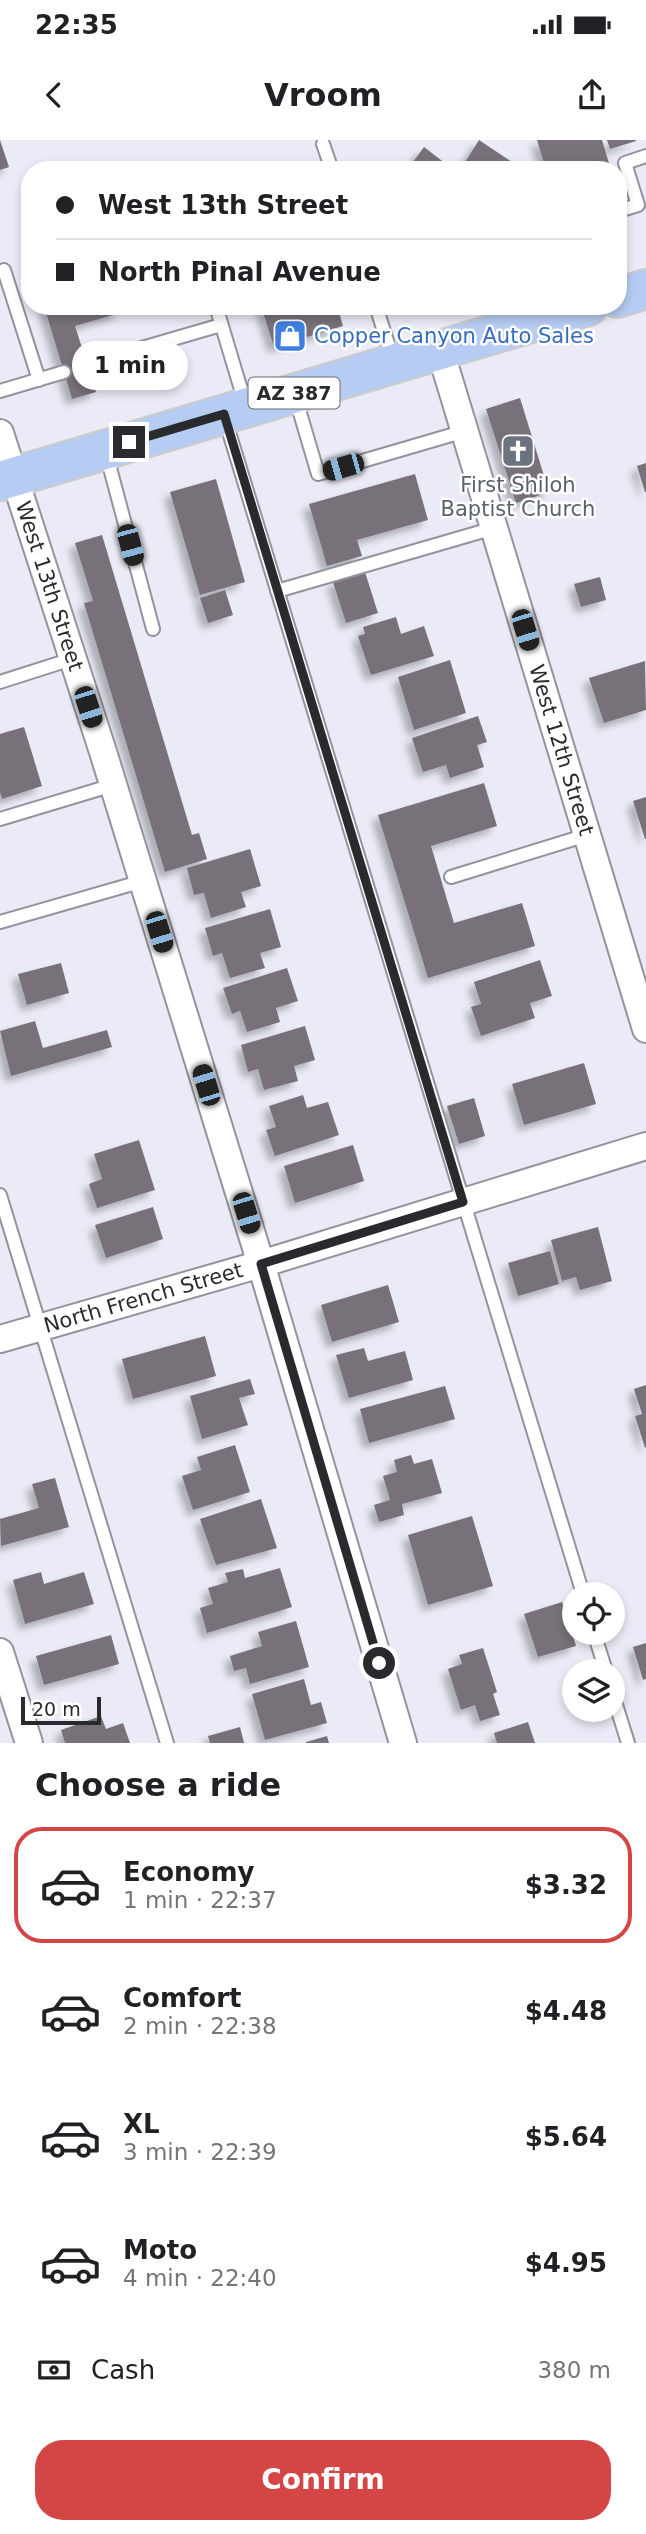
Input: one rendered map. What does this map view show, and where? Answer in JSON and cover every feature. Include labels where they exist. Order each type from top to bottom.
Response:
[{"type":"main road","name":"AZ 387","points":[[7,478],[558,315]]},
{"type":"street","name":"West 12th Street","points":[[440,350],[646,1029]]},
{"type":"street","name":"West 13th Street","points":[[0,433],[7,478],[72,659],[143,881],[261,1264],[402,1743]]},
{"type":"street","name":"North French Street","points":[[0,1339],[261,1264],[646,1146]]},
{"type":"street","points":[[0,1652],[29,1743]]},
{"type":"lane","points":[[323,144],[328,161]]},
{"type":"lane","points":[[627,162],[646,156]]},
{"type":"lane","points":[[627,169],[638,205],[627,209]]},
{"type":"lane","points":[[4,270],[39,380]]},
{"type":"lane","points":[[218,315],[235,411],[277,591],[579,1582]]},
{"type":"lane","points":[[379,315],[394,363]]},
{"type":"lane","points":[[87,364],[221,325]]},
{"type":"lane","points":[[0,391],[64,372]]},
{"type":"lane","points":[[295,393],[318,474],[465,431]]},
{"type":"lane","points":[[105,449],[153,629]]},
{"type":"lane","points":[[277,591],[494,528]]},
{"type":"lane","points":[[0,682],[72,659]]},
{"type":"lane","points":[[0,819],[113,785]]},
{"type":"lane","points":[[451,877],[587,835]]},
{"type":"lane","points":[[0,922],[143,881]]},
{"type":"lane","points":[[0,1195],[167,1743]]},
{"type":"lane","points":[[621,1722],[628,1743]]},
{"type":"building","points":[[0,140],[9,167],[0,170]]},
{"type":"building","points":[[479,140],[510,161],[466,161]]},
{"type":"building","points":[[537,140],[602,140],[608,161],[543,161]]},
{"type":"building","points":[[607,140],[636,140],[636,141],[610,149]]},
{"type":"building","points":[[424,147],[442,161],[414,161]]},
{"type":"building","points":[[47,315],[113,315],[75,326],[96,392],[72,399]]},
{"type":"building","name":"Copper Canyon Auto Sales","points":[[264,315],[340,315],[343,326],[274,347]]},
{"type":"building","name":"First Shiloh Baptist Church","points":[[520,398],[549,492],[516,503],[486,409]]},
{"type":"building","points":[[646,463],[646,492],[645,492],[637,466]]},
{"type":"building","points":[[415,474],[428,520],[357,540],[362,556],[327,566],[309,504]]},
{"type":"building","points":[[216,479],[245,582],[200,595],[170,492]]},
{"type":"building","points":[[102,535],[192,835],[199,833],[207,859],[165,872],[84,603],[93,601],[75,543]]},
{"type":"building","points":[[365,572],[378,613],[346,623],[333,582]]},
{"type":"building","points":[[600,577],[606,600],[581,607],[574,584]]},
{"type":"building","points":[[225,590],[233,615],[208,623],[200,598]]},
{"type":"building","points":[[396,617],[401,634],[424,626],[434,656],[371,675],[358,636],[365,634],[363,627]]},
{"type":"building","points":[[450,660],[466,713],[414,730],[398,677]]},
{"type":"building","points":[[645,661],[646,710],[604,723],[589,678]]},
{"type":"building","points":[[478,716],[487,742],[477,745],[484,767],[450,778],[446,765],[423,772],[412,738]]},
{"type":"building","points":[[24,727],[42,786],[2,799],[0,734]]},
{"type":"building","points":[[484,783],[497,826],[431,846],[454,923],[522,903],[535,946],[428,978],[378,815]]},
{"type":"building","points":[[646,797],[646,839],[645,839],[633,801]]},
{"type":"building","points":[[250,849],[261,886],[241,892],[246,907],[211,918],[204,893],[194,895],[187,868]]},
{"type":"building","points":[[270,909],[281,947],[260,953],[265,968],[230,978],[222,953],[213,956],[205,928]]},
{"type":"building","points":[[540,960],[552,996],[530,1003],[535,1018],[481,1036],[471,1007],[481,1004],[474,982]]},
{"type":"building","points":[[61,963],[69,993],[27,1005],[18,974]]},
{"type":"building","points":[[287,968],[298,1001],[276,1008],[280,1022],[247,1032],[240,1011],[232,1014],[223,988]]},
{"type":"building","points":[[35,1021],[43,1048],[107,1030],[112,1047],[11,1076],[0,1031]]},
{"type":"building","points":[[305,1026],[315,1060],[294,1066],[298,1081],[264,1090],[258,1069],[248,1072],[241,1045]]},
{"type":"building","points":[[584,1063],[596,1104],[524,1125],[512,1084]]},
{"type":"building","points":[[303,1095],[307,1108],[328,1102],[339,1135],[275,1156],[266,1130],[276,1127],[269,1106]]},
{"type":"building","points":[[474,1098],[485,1136],[459,1144],[447,1106]]},
{"type":"building","points":[[139,1140],[155,1190],[97,1208],[89,1184],[102,1179],[94,1154]]},
{"type":"building","points":[[353,1145],[364,1181],[295,1203],[284,1166]]},
{"type":"building","points":[[153,1207],[163,1239],[106,1258],[95,1225]]},
{"type":"building","points":[[598,1227],[612,1281],[580,1290],[576,1277],[562,1281],[551,1240]]},
{"type":"building","points":[[550,1251],[559,1284],[518,1296],[508,1263]]},
{"type":"building","points":[[388,1285],[399,1322],[332,1342],[321,1305]]},
{"type":"building","points":[[205,1336],[216,1376],[133,1399],[122,1359]]},
{"type":"building","points":[[364,1348],[368,1361],[405,1351],[413,1380],[349,1398],[336,1355]]},
{"type":"building","points":[[250,1379],[255,1394],[239,1398],[248,1425],[202,1439],[190,1396]]},
{"type":"building","points":[[646,1385],[645,1448],[635,1416],[642,1414],[634,1389]]},
{"type":"building","points":[[445,1386],[455,1419],[369,1443],[360,1409]]},
{"type":"building","points":[[235,1445],[250,1492],[193,1510],[182,1476],[201,1470],[197,1457]]},
{"type":"building","points":[[411,1455],[414,1464],[432,1459],[442,1493],[402,1504],[404,1515],[379,1522],[374,1505],[390,1500],[383,1476],[397,1472],[394,1460]]},
{"type":"building","points":[[55,1478],[69,1527],[1,1546],[0,1519],[39,1508],[32,1484]]},
{"type":"building","points":[[261,1499],[277,1548],[216,1565],[200,1519]]},
{"type":"building","points":[[472,1516],[493,1586],[428,1605],[408,1535]]},
{"type":"building","points":[[280,1568],[292,1607],[207,1633],[200,1608],[213,1604],[208,1588],[228,1582],[225,1573],[243,1569],[245,1578]]},
{"type":"building","points":[[41,1572],[44,1584],[84,1572],[94,1604],[25,1624],[13,1580]]},
{"type":"building","points":[[562,1602],[562,1645],[576,1646],[538,1657],[524,1614]]},
{"type":"building","points":[[296,1621],[309,1667],[250,1684],[246,1668],[234,1671],[230,1656],[262,1646],[258,1632]]},
{"type":"building","points":[[111,1635],[119,1664],[44,1685],[36,1656]]},
{"type":"building","points":[[646,1643],[646,1679],[643,1680],[633,1647]]},
{"type":"building","points":[[483,1648],[497,1692],[493,1694],[500,1715],[480,1721],[475,1705],[461,1710],[448,1669],[462,1664],[459,1655]]},
{"type":"building","points":[[304,1679],[311,1705],[321,1702],[327,1723],[265,1740],[252,1694]]},
{"type":"building","points":[[101,1716],[106,1729],[123,1723],[130,1743],[65,1743],[61,1730]]},
{"type":"building","points":[[528,1722],[535,1743],[497,1743],[494,1733]]},
{"type":"building","points":[[240,1727],[244,1743],[210,1743],[208,1736]]},
{"type":"building","points":[[327,1736],[329,1743],[306,1743],[306,1742]]},
{"type":"place","name":"Copper Canyon Auto Sales","points":[[290,336]]},
{"type":"place","name":"First Shiloh Baptist Church","points":[[518,451]]},
{"type":"route","points":[[129,442],[224,414],[463,1202],[261,1264],[379,1663]]}]
